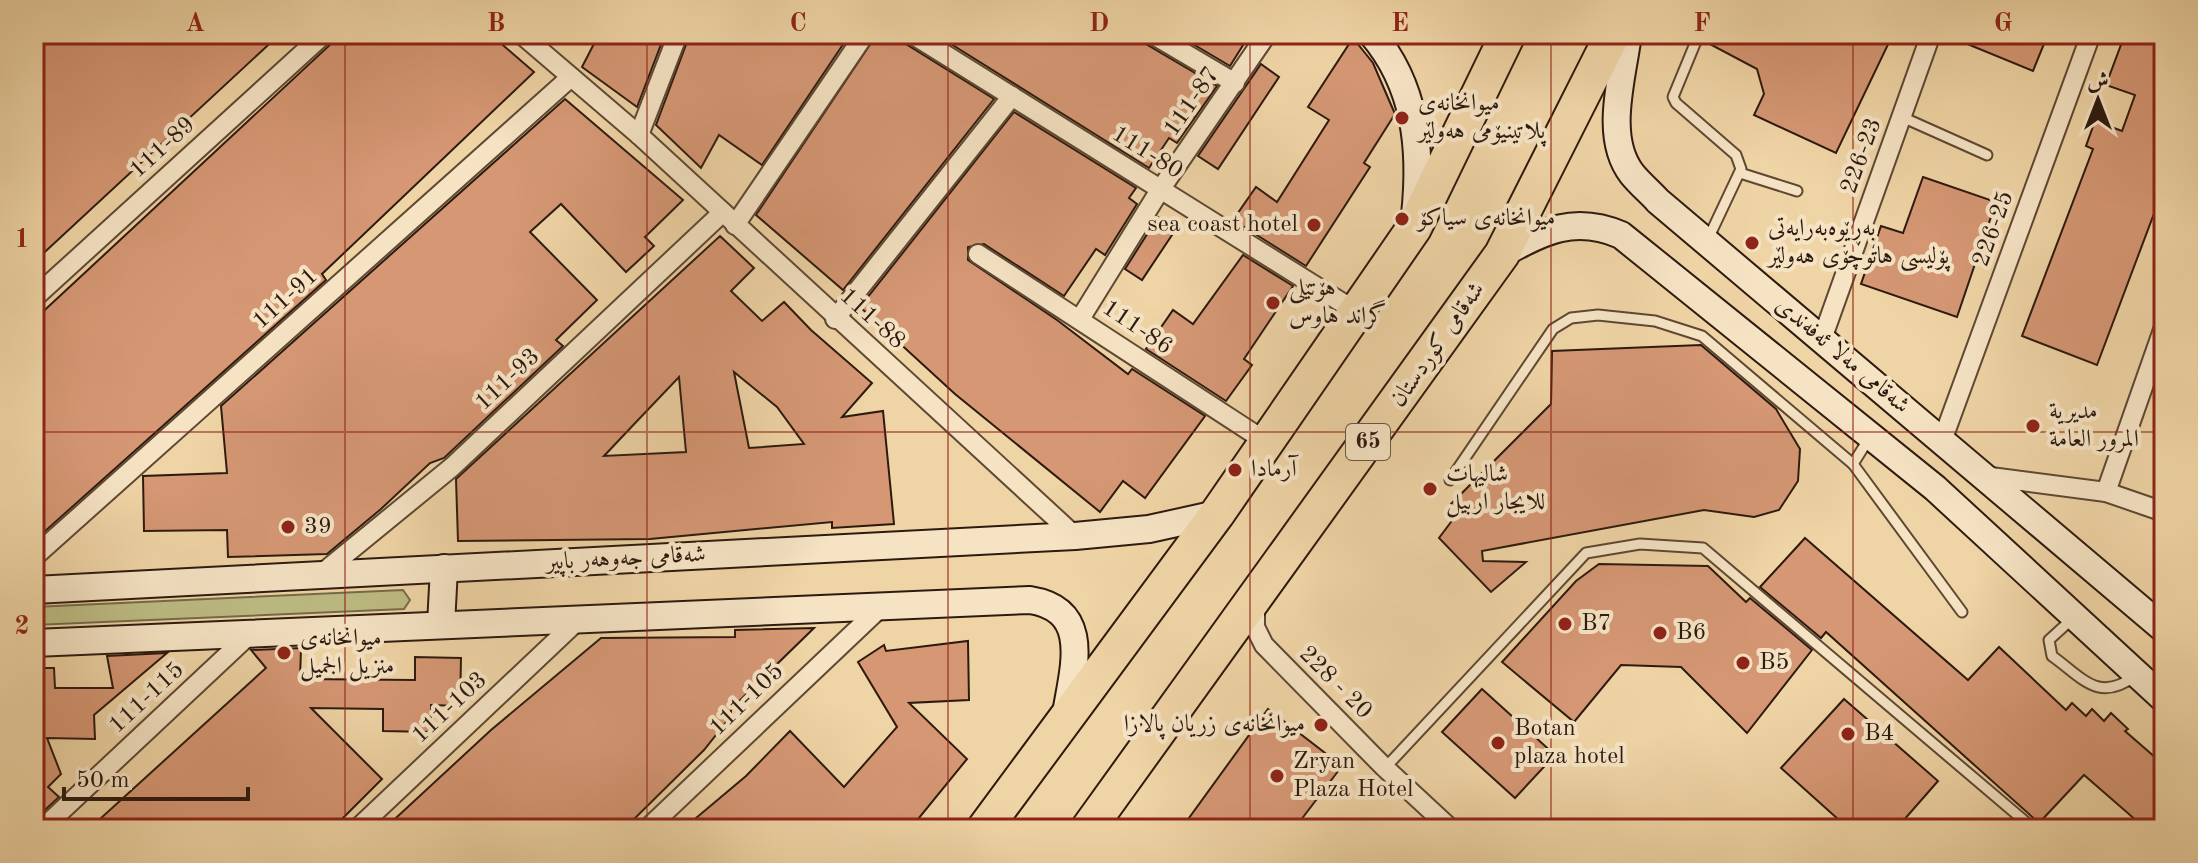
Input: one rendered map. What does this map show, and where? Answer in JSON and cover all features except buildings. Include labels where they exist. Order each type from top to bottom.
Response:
[{"type":"highway","points":[[984,829],[1268,443],[1414,228],[1508,34]]},
{"type":"highway","name":"شەقامی کوردستان","points":[[1088,829],[1502,254],[1613,34]]},
{"type":"main road","points":[[1372,34],[1400,70],[1412,114],[1418,185],[1414,228]]},
{"type":"main road","name":"شەقامی مەلا ئەفەندی","points":[[1628,34],[1617,115],[1623,156],[1631,174],[2164,629]]},
{"type":"main road","name":"شەقامی مەلا ئەفەندی","points":[[1502,254],[1560,226],[1586,224],[1621,235],[1935,488],[2164,699]]},
{"type":"main road","points":[[1865,432],[1888,395]]},
{"type":"main road","name":"شەقامی جەوهەر باپیر","points":[[34,590],[1075,536],[1149,529],[1217,514]]},
{"type":"main road","points":[[441,625],[444,568]]},
{"type":"main road","points":[[34,643],[1030,600],[1049,605],[1065,617],[1076,645],[1066,714]]},
{"type":"street","name":"111-89","points":[[34,298],[324,34]]},
{"type":"street","name":"111-88","points":[[521,34],[639,135],[835,319],[1075,536]]},
{"type":"street","points":[[639,135],[678,34]]},
{"type":"street","name":"111-93","points":[[320,575],[452,467],[728,219],[865,34]]},
{"type":"street","name":"111-80","points":[[912,34],[1357,312]]},
{"type":"street","points":[[1152,34],[1235,83]]},
{"type":"street","name":"111-87","points":[[1080,319],[1160,190],[1267,34]]},
{"type":"street","name":"226-23","points":[[1822,339],[1931,34]]},
{"type":"street","name":"226-25","points":[[1942,441],[2091,34]]},
{"type":"street","name":"111-91","points":[[34,557],[571,77]]},
{"type":"street","points":[[835,319],[1012,96]]},
{"type":"street","name":"111-86","points":[[978,254],[1268,443]]},
{"type":"street","points":[[2106,492],[2164,327]]},
{"type":"street","points":[[1983,475],[2106,492],[2164,512]]},
{"type":"street","name":"228 - 20","points":[[1262,588],[1255,607],[1255,627],[1274,656],[1385,768],[1451,829]]},
{"type":"street","name":"111-105","points":[[647,829],[881,607]]},
{"type":"street","name":"111-103","points":[[357,829],[576,622]]},
{"type":"street","name":"111-115","points":[[42,829],[250,634]]},
{"type":"lane","points":[[1699,34],[1675,87],[1674,100],[1736,155],[1740,173],[1707,242]]},
{"type":"lane","points":[[1902,117],[1987,155]]},
{"type":"lane","points":[[1740,173],[1797,191]]},
{"type":"lane","points":[[1450,480],[1553,329],[1571,318],[1598,315],[1655,321],[1702,336],[1853,464],[1962,612]]},
{"type":"lane","points":[[1853,464],[1865,432]]},
{"type":"lane","points":[[1385,768],[1586,553],[1640,544],[1671,544],[1703,548],[2034,829]]},
{"type":"lane","points":[[2074,616],[2049,640],[2052,656],[2098,689],[2111,690],[2137,674]]},
{"type":"shaded area","points":[[403,590],[410,600],[404,609],[34,625],[34,607]]},
{"type":"place","name":"میوانخانەی پلاتینیۆمی هەولێر","points":[[1402,118]]},
{"type":"place","name":"میوانخانەی سیاکۆ","points":[[1402,219]]},
{"type":"place","name":"sea coast hotel","points":[[1314,225]]},
{"type":"place","name":"بەڕێوەبەرایەتی پۆلیسی هاتوچۆی هەولێر","points":[[1752,243]]},
{"type":"place","name":"هۆتێلی گراند هاوس","points":[[1273,303]]},
{"type":"place","name":"مديرية المرور العامة","points":[[2033,426]]},
{"type":"place","name":"آرمادا","points":[[1235,470]]},
{"type":"place","name":"شاليهات للايجار اربيل","points":[[1430,489]]},
{"type":"place","name":"39","points":[[288,527]]},
{"type":"place","name":"B7","points":[[1565,624]]},
{"type":"place","name":"B6","points":[[1660,633]]},
{"type":"place","name":"میوانخانەی منزیل الجمیل","points":[[284,653]]},
{"type":"place","name":"B5","points":[[1743,663]]},
{"type":"place","name":"میوانخانەی زریان پالازا","points":[[1321,725]]},
{"type":"place","name":"B4","points":[[1848,734]]},
{"type":"place","name":"Botan plaza hotel","points":[[1498,743]]},
{"type":"place","name":"Zryan Plaza Hotel","points":[[1277,776]]}]
